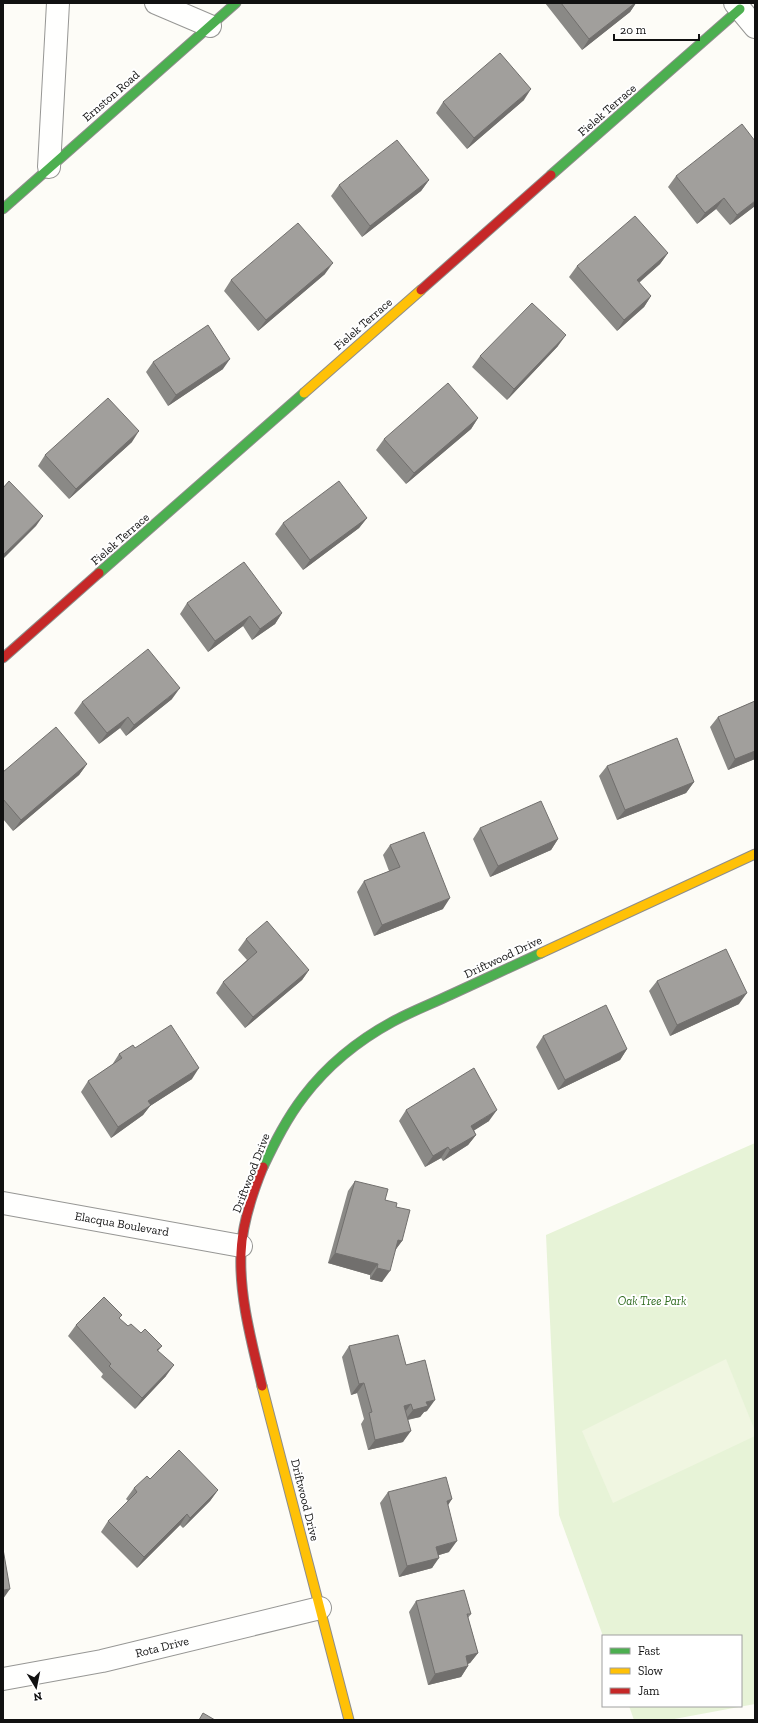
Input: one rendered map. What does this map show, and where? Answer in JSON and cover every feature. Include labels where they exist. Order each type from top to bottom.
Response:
[{"type":"street","points":[[49,167],[58,3]]},
{"type":"street","points":[[156,3],[210,26]]},
{"type":"street","name":"Ernston Road","points":[[3,208],[236,3]]},
{"type":"street","points":[[737,6],[755,27]]},
{"type":"street","name":"Fielek Terrace","points":[[3,658],[737,6]]},
{"type":"street","name":"Driftwood Drive","points":[[349,1720],[248,1325],[240,1268],[241,1246],[245,1222],[256,1187],[276,1136],[307,1091],[328,1070],[350,1050],[392,1022],[755,854]]},
{"type":"street","name":"Elacqua Boulevard","points":[[3,1203],[241,1246]]},
{"type":"street","name":"Rota Drive","points":[[3,1679],[102,1661],[320,1608]]},
{"type":"green space","name":"Oak Tree Park","points":[[755,1143],[755,1704],[742,1706],[742,1635],[603,1635],[559,1515],[546,1235]]},
{"type":"green space","points":[[726,1359],[755,1431],[755,1436],[613,1503],[582,1431]]},
{"type":"green space","name":"Oak Tree Park","points":[[629,1707],[739,1707],[669,1720],[634,1720]]},
{"type":"building","points":[[561,3],[635,3],[589,39]]},
{"type":"building","points":[[500,53],[531,89],[474,138],[443,102]]},
{"type":"building","points":[[742,124],[755,141],[755,201],[737,215],[724,198],[705,213],[676,176]]},
{"type":"building","points":[[397,140],[429,180],[370,226],[339,185]]},
{"type":"building","points":[[635,216],[668,253],[637,280],[651,296],[624,320],[577,266]]},
{"type":"building","points":[[298,223],[333,263],[266,320],[231,280]]},
{"type":"building","points":[[532,303],[566,335],[514,389],[480,356]]},
{"type":"building","points":[[208,325],[230,359],[176,395],[153,362]]},
{"type":"building","points":[[448,383],[478,418],[414,473],[384,439]]},
{"type":"building","points":[[108,398],[139,431],[76,489],[45,455]]},
{"type":"building","points":[[9,481],[43,516],[3,555],[3,488]]},
{"type":"building","points":[[339,481],[367,518],[310,560],[283,523]]},
{"type":"building","points":[[244,562],[282,613],[260,629],[250,616],[215,641],[187,603]]},
{"type":"building","points":[[148,649],[180,688],[134,725],[128,717],[107,733],[82,702]]},
{"type":"building","points":[[755,701],[755,751],[735,759],[718,717]]},
{"type":"building","points":[[56,727],[87,764],[21,820],[3,799],[3,772]]},
{"type":"building","points":[[677,738],[694,782],[625,810],[607,766]]},
{"type":"building","points":[[541,801],[558,839],[498,866],[480,828]]},
{"type":"building","points":[[424,832],[450,898],[382,925],[364,881],[400,867],[390,845]]},
{"type":"building","points":[[267,921],[309,970],[253,1017],[223,982],[257,952],[246,939]]},
{"type":"building","points":[[726,949],[747,993],[677,1025],[657,981]]},
{"type":"building","points":[[606,1005],[627,1049],[565,1080],[543,1036]]},
{"type":"building","points":[[171,1025],[199,1068],[148,1101],[151,1105],[118,1127],[88,1081],[122,1058],[119,1054],[133,1045],[135,1048]]},
{"type":"building","points":[[474,1068],[497,1110],[471,1126],[476,1135],[450,1150],[448,1147],[433,1156],[406,1110]]},
{"type":"building","points":[[355,1181],[388,1189],[385,1200],[397,1203],[396,1207],[410,1210],[402,1241],[398,1240],[390,1271],[377,1268],[378,1264],[335,1253]]},
{"type":"building","points":[[104,1297],[122,1315],[119,1318],[128,1326],[131,1324],[141,1333],[145,1329],[162,1346],[157,1350],[174,1365],[142,1398],[109,1366],[111,1364],[76,1325]]},
{"type":"building","points":[[398,1335],[406,1365],[425,1360],[435,1400],[426,1402],[428,1406],[413,1410],[411,1404],[404,1406],[411,1431],[375,1440],[369,1413],[372,1412],[364,1383],[359,1384],[349,1346]]},
{"type":"building","points":[[179,1450],[218,1490],[190,1518],[187,1514],[144,1557],[108,1521],[137,1492],[134,1488],[147,1476],[150,1479]]},
{"type":"building","points":[[446,1477],[452,1499],[447,1501],[457,1541],[436,1547],[439,1558],[407,1566],[388,1492]]},
{"type":"building","points":[[3,1549],[10,1589],[3,1590]]},
{"type":"building","points":[[464,1590],[471,1614],[467,1614],[478,1653],[466,1656],[468,1666],[435,1674],[416,1601]]},
{"type":"building","points":[[203,1713],[215,1720],[199,1720]]},
{"type":"traffic: fast","points":[[3,209],[236,3]]},
{"type":"traffic: fast","points":[[551,175],[740,9]]},
{"type":"traffic: fast","points":[[99,573],[304,393]]},
{"type":"traffic: fast","points":[[263,1167],[277,1139],[298,1104],[323,1074],[344,1054],[380,1029],[399,1018],[541,953]]},
{"type":"traffic: slow","points":[[304,393],[421,290]]},
{"type":"traffic: slow","points":[[541,953],[755,854]]},
{"type":"traffic: slow","points":[[262,1386],[349,1720]]},
{"type":"traffic: jam","points":[[421,290],[551,175]]},
{"type":"traffic: jam","points":[[3,658],[99,573]]},
{"type":"traffic: jam","points":[[262,1386],[250,1337],[244,1303],[241,1253],[243,1231],[251,1198],[263,1167]]}]
